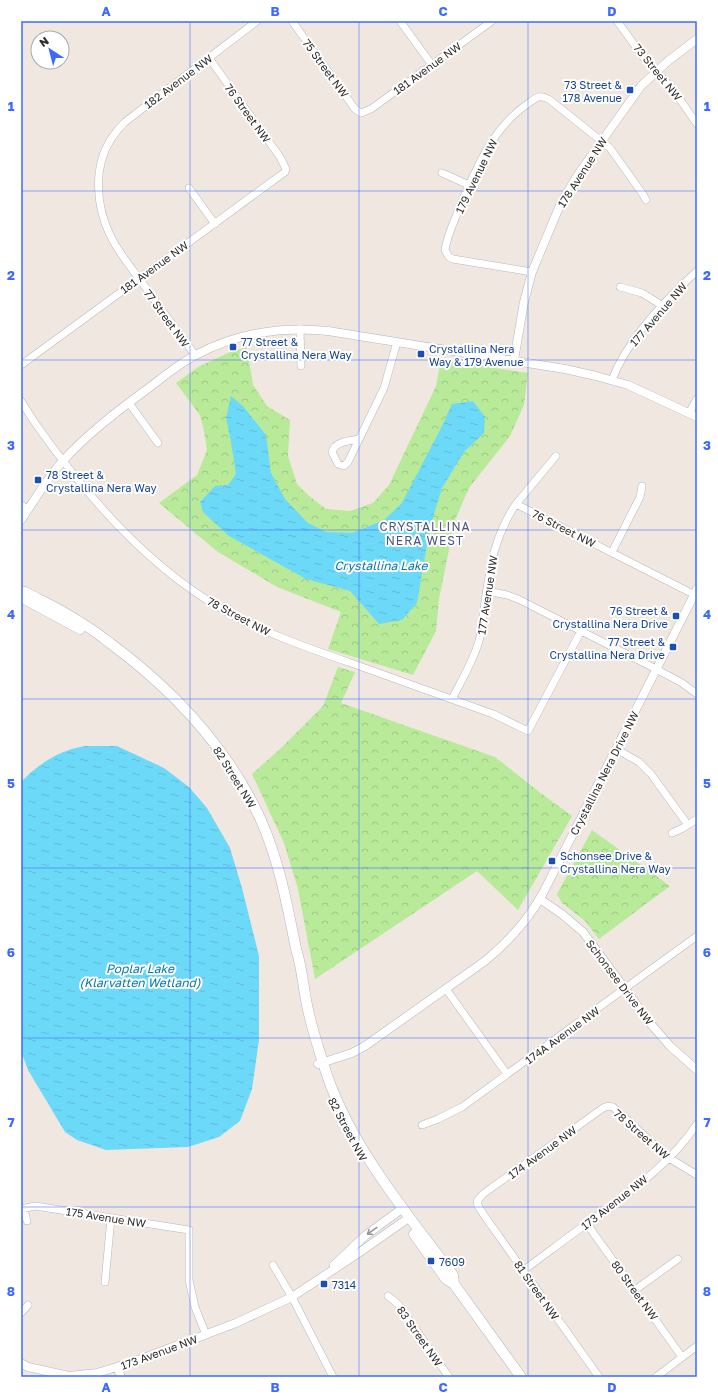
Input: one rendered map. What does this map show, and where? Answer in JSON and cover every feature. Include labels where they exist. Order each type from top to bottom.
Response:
[{"type":"main road","name":"82 Street NW","points":[[21,592],[25,592],[66,613],[89,627],[154,678],[191,715],[223,756],[243,787],[260,818],[277,865],[299,958],[321,1064],[335,1096],[354,1135],[446,1279],[454,1284],[522,1377]]},
{"type":"main road","name":"82 Street NW","points":[[21,597],[56,617],[111,644]]},
{"type":"street","name":"182 Avenue NW","points":[[106,148],[111,138],[125,122],[257,21]]},
{"type":"street","name":"75 Street NW","points":[[292,21],[355,109],[361,113]]},
{"type":"street","points":[[400,21],[432,64]]},
{"type":"street","name":"181 Avenue NW","points":[[361,113],[371,109],[492,21]]},
{"type":"street","name":"73 Street NW","points":[[617,21],[647,62],[676,93],[697,124]]},
{"type":"street","name":"178 Avenue NW","points":[[514,360],[524,302],[532,272],[560,205],[577,176],[641,86],[675,55],[697,39]]},
{"type":"street","name":"76 Street NW","points":[[209,58],[280,157],[286,169]]},
{"type":"street","name":"179 Avenue NW","points":[[532,272],[453,259],[449,257],[445,250],[469,186],[486,151],[500,128],[515,113],[537,97],[544,96],[602,141]]},
{"type":"street","points":[[602,141],[616,156],[642,192],[646,200]]},
{"type":"street","name":"77 Street NW","points":[[106,148],[98,176],[100,208],[104,223],[116,247],[195,355]]},
{"type":"street","name":"181 Avenue NW","points":[[21,365],[281,176],[286,169]]},
{"type":"street","points":[[442,173],[469,186]]},
{"type":"street","points":[[189,188],[215,224]]},
{"type":"street","name":"177 Avenue NW","points":[[612,380],[618,364],[625,352],[663,306],[697,271]]},
{"type":"street","points":[[620,287],[642,293],[663,306]]},
{"type":"street","points":[[300,329],[301,366]]},
{"type":"street","points":[[21,520],[24,507],[43,487],[62,461],[89,434],[195,355],[216,345],[239,337],[262,332],[300,329],[328,331],[572,370],[628,385],[697,418]]},
{"type":"street","points":[[359,439],[384,388],[397,342]]},
{"type":"street","points":[[689,413],[697,399]]},
{"type":"street","name":"78 Street NW","points":[[21,401],[62,461],[109,518],[142,550],[183,583],[224,610],[246,622],[282,638],[493,714],[528,731],[581,631]]},
{"type":"street","points":[[129,403],[158,443]]},
{"type":"street","name":"177 Avenue NW","points":[[452,699],[471,661],[479,640],[493,551],[504,524],[516,504],[556,456]]},
{"type":"street","points":[[612,552],[640,498],[642,486]]},
{"type":"street","name":"76 Street NW","points":[[516,504],[696,593]]},
{"type":"street","points":[[487,591],[518,599],[682,683],[697,694]]},
{"type":"street","name":"Crystallina Nera Drive NW","points":[[321,1064],[352,1053],[365,1046],[498,950],[521,926],[540,899],[696,593]]},
{"type":"street","points":[[616,749],[639,762],[651,774],[688,825]]},
{"type":"street","points":[[672,833],[697,819]]},
{"type":"street","name":"Schonsee Drive NW","points":[[540,899],[563,915],[583,932],[660,1034],[670,1046],[697,1070]]},
{"type":"street","name":"174A Avenue NW","points":[[422,1125],[438,1120],[456,1111],[697,936]]},
{"type":"street","points":[[446,989],[508,1074]]},
{"type":"street","name":"78 Street NW","points":[[608,1106],[613,1107],[669,1158],[697,1175]]},
{"type":"street","name":"174 Avenue NW","points":[[477,1201],[483,1194],[603,1108],[608,1106]]},
{"type":"street","name":"173 Avenue NW","points":[[524,1270],[626,1195],[669,1158],[690,1135],[697,1124]]},
{"type":"street","name":"81 Street NW","points":[[477,1201],[478,1206],[486,1218],[599,1377]]},
{"type":"street","name":"175 Avenue NW","points":[[27,1221],[22,1209],[35,1206],[189,1230],[189,1280],[195,1307],[206,1335]]},
{"type":"street","name":"173 Avenue NW","points":[[319,1279],[366,1235],[401,1210]]},
{"type":"street","points":[[105,1282],[112,1218]]},
{"type":"street","name":"173 Avenue NW","points":[[21,1363],[28,1367],[69,1376],[97,1373],[133,1362],[206,1335],[292,1297],[407,1219]]},
{"type":"street","name":"80 Street NW","points":[[587,1224],[682,1357]]},
{"type":"street","points":[[635,1290],[678,1259]]},
{"type":"street","points":[[273,1265],[292,1297],[333,1377]]},
{"type":"street","name":"83 Street NW","points":[[388,1296],[398,1304],[449,1377]]},
{"type":"street","points":[[21,1313],[28,1305]]},
{"type":"street","points":[[656,1377],[697,1346]]},
{"type":"street","points":[[117,1366],[121,1377]]},
{"type":"green space","points":[[247,347],[253,385],[267,406],[290,420],[288,456],[297,484],[326,509],[350,511],[373,503],[389,485],[436,386],[441,360],[528,373],[524,405],[510,436],[469,488],[455,520],[439,599],[436,631],[413,675],[328,649],[341,612],[277,587],[218,552],[159,503],[197,475],[207,450],[200,415],[176,383],[198,367],[228,353]]},
{"type":"green space","points":[[338,667],[355,672],[341,703],[495,757],[572,816],[518,910],[477,871],[315,979],[298,889],[284,843],[252,774],[280,749],[323,706]]},
{"type":"green space","points":[[592,830],[670,886],[599,939],[585,921],[562,903],[557,894]]},
{"type":"water","name":"Crystallina Lake","points":[[231,396],[243,406],[266,435],[271,473],[285,499],[308,523],[326,532],[352,533],[384,520],[402,503],[452,404],[473,401],[485,417],[484,433],[464,452],[442,488],[430,527],[417,603],[402,620],[379,624],[350,591],[306,579],[229,536],[203,512],[200,502],[215,486],[228,485],[236,474],[226,418]]},
{"type":"water","name":"Poplar Lake (Klarvatten Wetland)","points":[[85,746],[117,746],[164,768],[189,787],[207,808],[230,848],[242,888],[259,956],[259,1040],[252,1089],[240,1121],[219,1137],[188,1147],[106,1150],[77,1140],[65,1132],[28,1070],[21,1051],[21,782],[50,758]]},
{"type":"place","name":"73 Street & 178 Avenue","points":[[630,90]]},
{"type":"place","name":"77 Street & Crystallina Nera Way","points":[[233,347]]},
{"type":"place","name":"Crystallina Nera Way & 179 Avenue","points":[[421,354]]},
{"type":"place","name":"78 Street & Crystallina Nera Way","points":[[38,480]]},
{"type":"place","name":"76 Street & Crystallina Nera Drive","points":[[676,616]]},
{"type":"place","name":"77 Street & Crystallina Nera Drive","points":[[673,647]]},
{"type":"place","name":"Schonsee Drive & Crystallina Nera Way","points":[[552,861]]},
{"type":"place","name":"7609","points":[[431,1261]]},
{"type":"place","name":"7314","points":[[324,1284]]},
{"type":"district","name":"CRYSTALLINA NERA WEST","points":[[425,533]]}]
